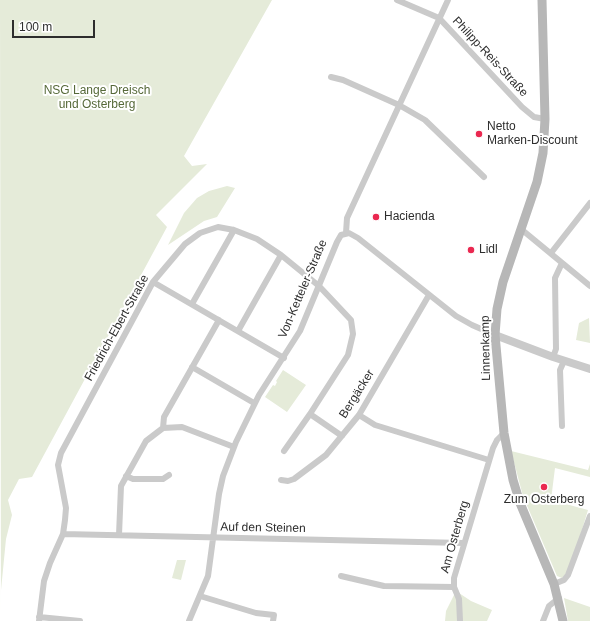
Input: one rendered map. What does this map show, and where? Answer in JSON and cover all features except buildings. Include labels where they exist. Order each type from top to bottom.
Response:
[{"type":"main road","name":"Linnenkamp","points":[[542,0],[544,119],[542,164],[501,289],[496,318],[496,335],[504,433],[513,480],[520,503],[559,598],[563,621]]},
{"type":"street","name":"Philipp-Reis-Straße","points":[[398,0],[439,18],[522,107],[534,117],[544,119]]},
{"type":"street","points":[[346,233],[347,218],[448,0]]},
{"type":"street","points":[[331,77],[343,80],[399,105],[425,120],[484,177]]},
{"type":"street","points":[[551,253],[590,203]]},
{"type":"street","name":"Friedrich-Ebert-Straße","points":[[39,619],[44,581],[63,534],[66,508],[58,465],[61,453],[153,282],[184,244],[200,233],[218,227],[234,230],[256,239],[282,255],[319,286],[351,320],[353,334],[348,355],[284,451]]},
{"type":"street","points":[[521,229],[590,286]]},
{"type":"street","points":[[192,304],[234,230]]},
{"type":"street","name":"Von-Ketteler-Straße","points":[[188,621],[200,596],[210,568],[221,488],[234,447],[254,403],[300,331],[338,239],[346,233],[353,234],[428,295],[467,322],[553,357],[590,369]]},
{"type":"street","points":[[238,331],[282,255]]},
{"type":"street","points":[[553,357],[556,349],[556,278],[562,263]]},
{"type":"street","points":[[153,282],[284,358]]},
{"type":"street","name":"Bergäcker","points":[[281,480],[288,481],[294,479],[326,455],[359,415],[428,295]]},
{"type":"street","points":[[163,428],[164,417],[219,320]]},
{"type":"street","points":[[562,426],[560,370],[564,361]]},
{"type":"street","points":[[192,367],[254,403]]},
{"type":"street","points":[[310,414],[342,436]]},
{"type":"street","points":[[359,415],[375,425],[489,460]]},
{"type":"street","points":[[119,535],[121,486],[146,441],[163,428],[182,427],[234,447]]},
{"type":"street","name":"Am Osterberg","points":[[341,576],[384,586],[454,586],[463,543],[489,460],[495,442],[504,433]]},
{"type":"street","points":[[126,476],[133,479],[163,479],[169,476]]},
{"type":"street","points":[[554,584],[564,580],[568,576],[590,516]]},
{"type":"street","name":"Auf den Steinen","points":[[63,534],[463,543]]},
{"type":"street","points":[[454,586],[459,599],[460,621]]},
{"type":"street","points":[[200,596],[256,613],[274,615],[273,621]]},
{"type":"street","points":[[543,621],[549,606],[559,598]]},
{"type":"street","points":[[39,619],[80,621]]},
{"type":"green space","name":"NSG Lange Dreisch und Osterberg","points":[[0,0],[272,0],[184,156],[192,166],[207,164],[156,215],[167,227],[32,477],[19,479],[8,500],[12,515],[6,539],[1,590],[1,621]]},
{"type":"green space","points":[[227,186],[235,188],[217,217],[204,221],[168,245],[184,213],[197,198],[209,191]]},
{"type":"green space","points":[[589,318],[590,343],[576,340],[579,323]]},
{"type":"green space","points":[[283,370],[306,385],[287,412],[265,397],[273,385],[275,386],[276,381]]},
{"type":"green space","points":[[511,451],[588,470],[590,464],[590,477],[555,468],[551,500],[588,510],[570,569],[562,578],[557,576],[523,496]]},
{"type":"green space","points":[[177,560],[186,560],[181,580],[172,578]]},
{"type":"green space","points":[[459,593],[471,601],[492,610],[487,621],[445,621],[446,611],[454,595]]},
{"type":"green space","points":[[564,598],[590,607],[590,621],[568,621]]},
{"type":"place","name":"Netto Marken-Discount","points":[[479,134]]},
{"type":"place","name":"Hacienda","points":[[376,217]]},
{"type":"place","name":"Lidl","points":[[471,250]]},
{"type":"place","name":"Zum Osterberg","points":[[544,487]]}]
